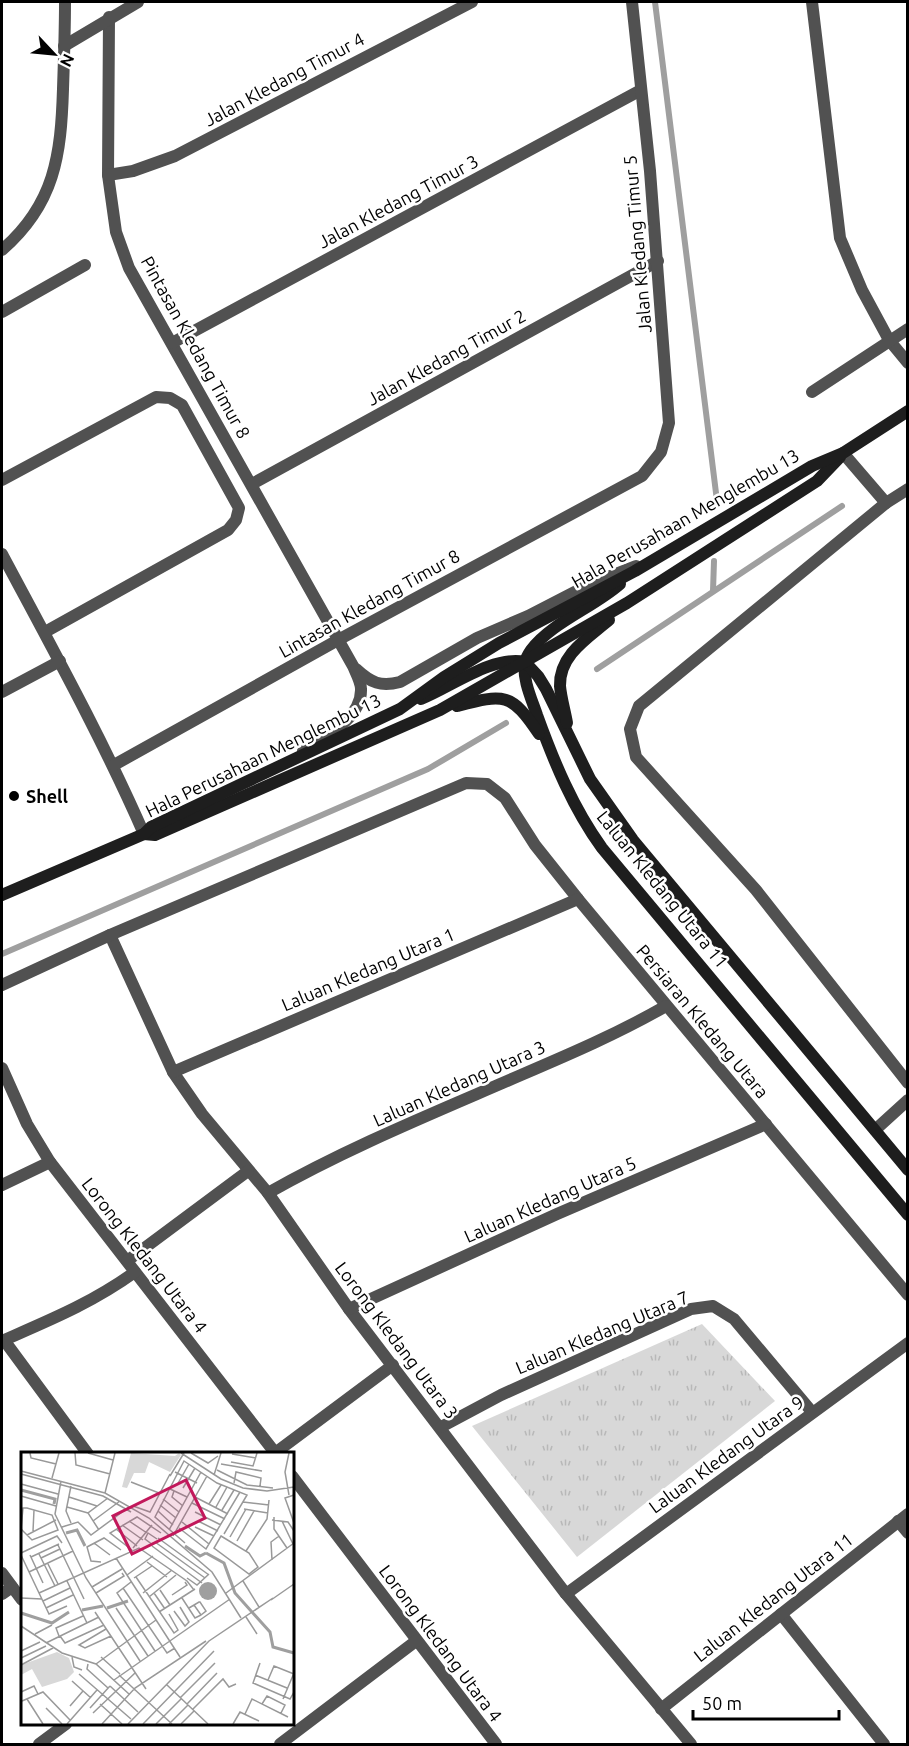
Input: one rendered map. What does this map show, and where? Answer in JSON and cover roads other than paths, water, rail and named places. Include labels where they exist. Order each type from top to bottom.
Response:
[{"type":"street","points":[[2,250],[14,239],[34,213],[48,189],[57,161],[62,132],[65,2]]},
{"type":"street","points":[[64,46],[109,17],[138,2]]},
{"type":"street","name":"Jalan Kledang Timur 4","points":[[108,175],[133,171],[175,156],[472,2]]},
{"type":"street","name":"Jalan Kledang Timur 5","points":[[632,2],[658,261],[669,423],[662,452],[642,476]]},
{"type":"street","points":[[812,2],[840,238],[862,290],[889,340],[908,363]]},
{"type":"street","name":"Pintasan Kledang Timur 8","points":[[109,17],[108,175],[116,232],[129,268],[353,666],[362,689],[358,703],[350,717],[285,763]]},
{"type":"street","name":"Jalan Kledang Timur 3","points":[[172,343],[641,90]]},
{"type":"street","name":"Jalan Kledang Timur 2","points":[[252,484],[658,261]]},
{"type":"street","points":[[2,312],[85,265]]},
{"type":"street","points":[[812,392],[908,329]]},
{"type":"street","points":[[2,480],[156,397],[170,398],[182,405],[239,508],[236,520],[228,530],[45,632]]},
{"type":"street","name":"Hala Perusahaan Menglembu 13","points":[[144,834],[151,827],[400,708],[499,643],[666,554],[812,466],[843,453],[908,411]]},
{"type":"street","points":[[843,453],[886,502]]},
{"type":"street","name":"Hala Perusahaan Menglembu 13","points":[[144,834],[155,835],[440,710],[627,603],[817,481],[843,453]]},
{"type":"street","name":"Lintasan Kledang Timur 8","points":[[114,765],[338,640],[642,476]]},
{"type":"street","points":[[908,489],[886,502],[639,706],[630,729],[636,757],[756,890],[908,1083]]},
{"type":"street","points":[[2,554],[5,571],[45,632],[114,765],[144,834],[2,895]]},
{"type":"street","name":"Pintasan Kledang Timur 8","points":[[353,666],[368,680],[379,684],[388,685],[400,682],[477,638],[528,616],[590,584],[666,554]]},
{"type":"street","points":[[400,708],[444,690],[494,664],[515,660],[525,662],[530,651],[543,636],[606,597],[635,571]]},
{"type":"street","points":[[571,742],[560,688],[560,675],[576,647],[627,603]]},
{"type":"street","points":[[2,692],[60,661]]},
{"type":"street","name":"Laluan Kledang Utara 11","points":[[525,662],[546,689],[571,742],[605,804],[908,1170]]},
{"type":"street","name":"Laluan Kledang Utara 11","points":[[525,662],[529,692],[551,753],[575,804],[602,848],[908,1215]]},
{"type":"street","points":[[440,710],[488,699],[508,699],[526,714],[551,753]]},
{"type":"street","name":"Persiaran Kledang Utara","points":[[110,935],[466,783],[487,784],[505,798],[535,845],[578,899],[908,1295]]},
{"type":"street","name":"Laluan Kledang Utara 1","points":[[173,1072],[578,899]]},
{"type":"street","points":[[2,985],[110,935]]},
{"type":"street","name":"Lorong Kledang Utara 3","points":[[110,935],[173,1072],[202,1114],[268,1193],[349,1309],[567,1594],[691,1744]]},
{"type":"street","name":"Laluan Kledang Utara 3","points":[[268,1193],[322,1164],[415,1121],[609,1037],[666,1006]]},
{"type":"street","name":"Lorong Kledang Utara 4","points":[[2,1068],[27,1124],[50,1162],[274,1452]]},
{"type":"street","points":[[875,1130],[908,1100]]},
{"type":"street","name":"Laluan Kledang Utara 5","points":[[349,1309],[557,1214],[766,1124]]},
{"type":"street","points":[[2,1185],[50,1162]]},
{"type":"street","points":[[127,1261],[248,1171]]},
{"type":"street","points":[[86,1452],[3,1341],[108,1292],[135,1272]]},
{"type":"street","name":"Laluan Kledang Utara 7","points":[[441,1428],[501,1395],[691,1309],[713,1306],[734,1319],[812,1412]]},
{"type":"street","name":"Laluan Kledang Utara 9","points":[[567,1594],[908,1343]]},
{"type":"street","points":[[276,1452],[393,1365]]},
{"type":"street","name":"Lorong Kledang Utara 4","points":[[294,1479],[496,1744]]},
{"type":"street","points":[[903,1518],[908,1533]]},
{"type":"street","name":"Laluan Kledang Utara 11","points":[[661,1709],[903,1518]]},
{"type":"street","points":[[2,1573],[21,1599]]},
{"type":"street","points":[[2,1594],[12,1587]]},
{"type":"street","points":[[781,1614],[884,1744]]},
{"type":"street","points":[[280,1744],[293,1728],[416,1641]]},
{"type":"street","points":[[39,1744],[65,1725]]},
{"type":"waterway","points":[[655,2],[717,501]]},
{"type":"waterway","points":[[597,669],[842,506]]},
{"type":"waterway","points":[[713,591],[714,561]]},
{"type":"waterway","points":[[2,954],[428,769],[506,723]]},
{"type":"place","name":"Shell","points":[[14,796]]}]
